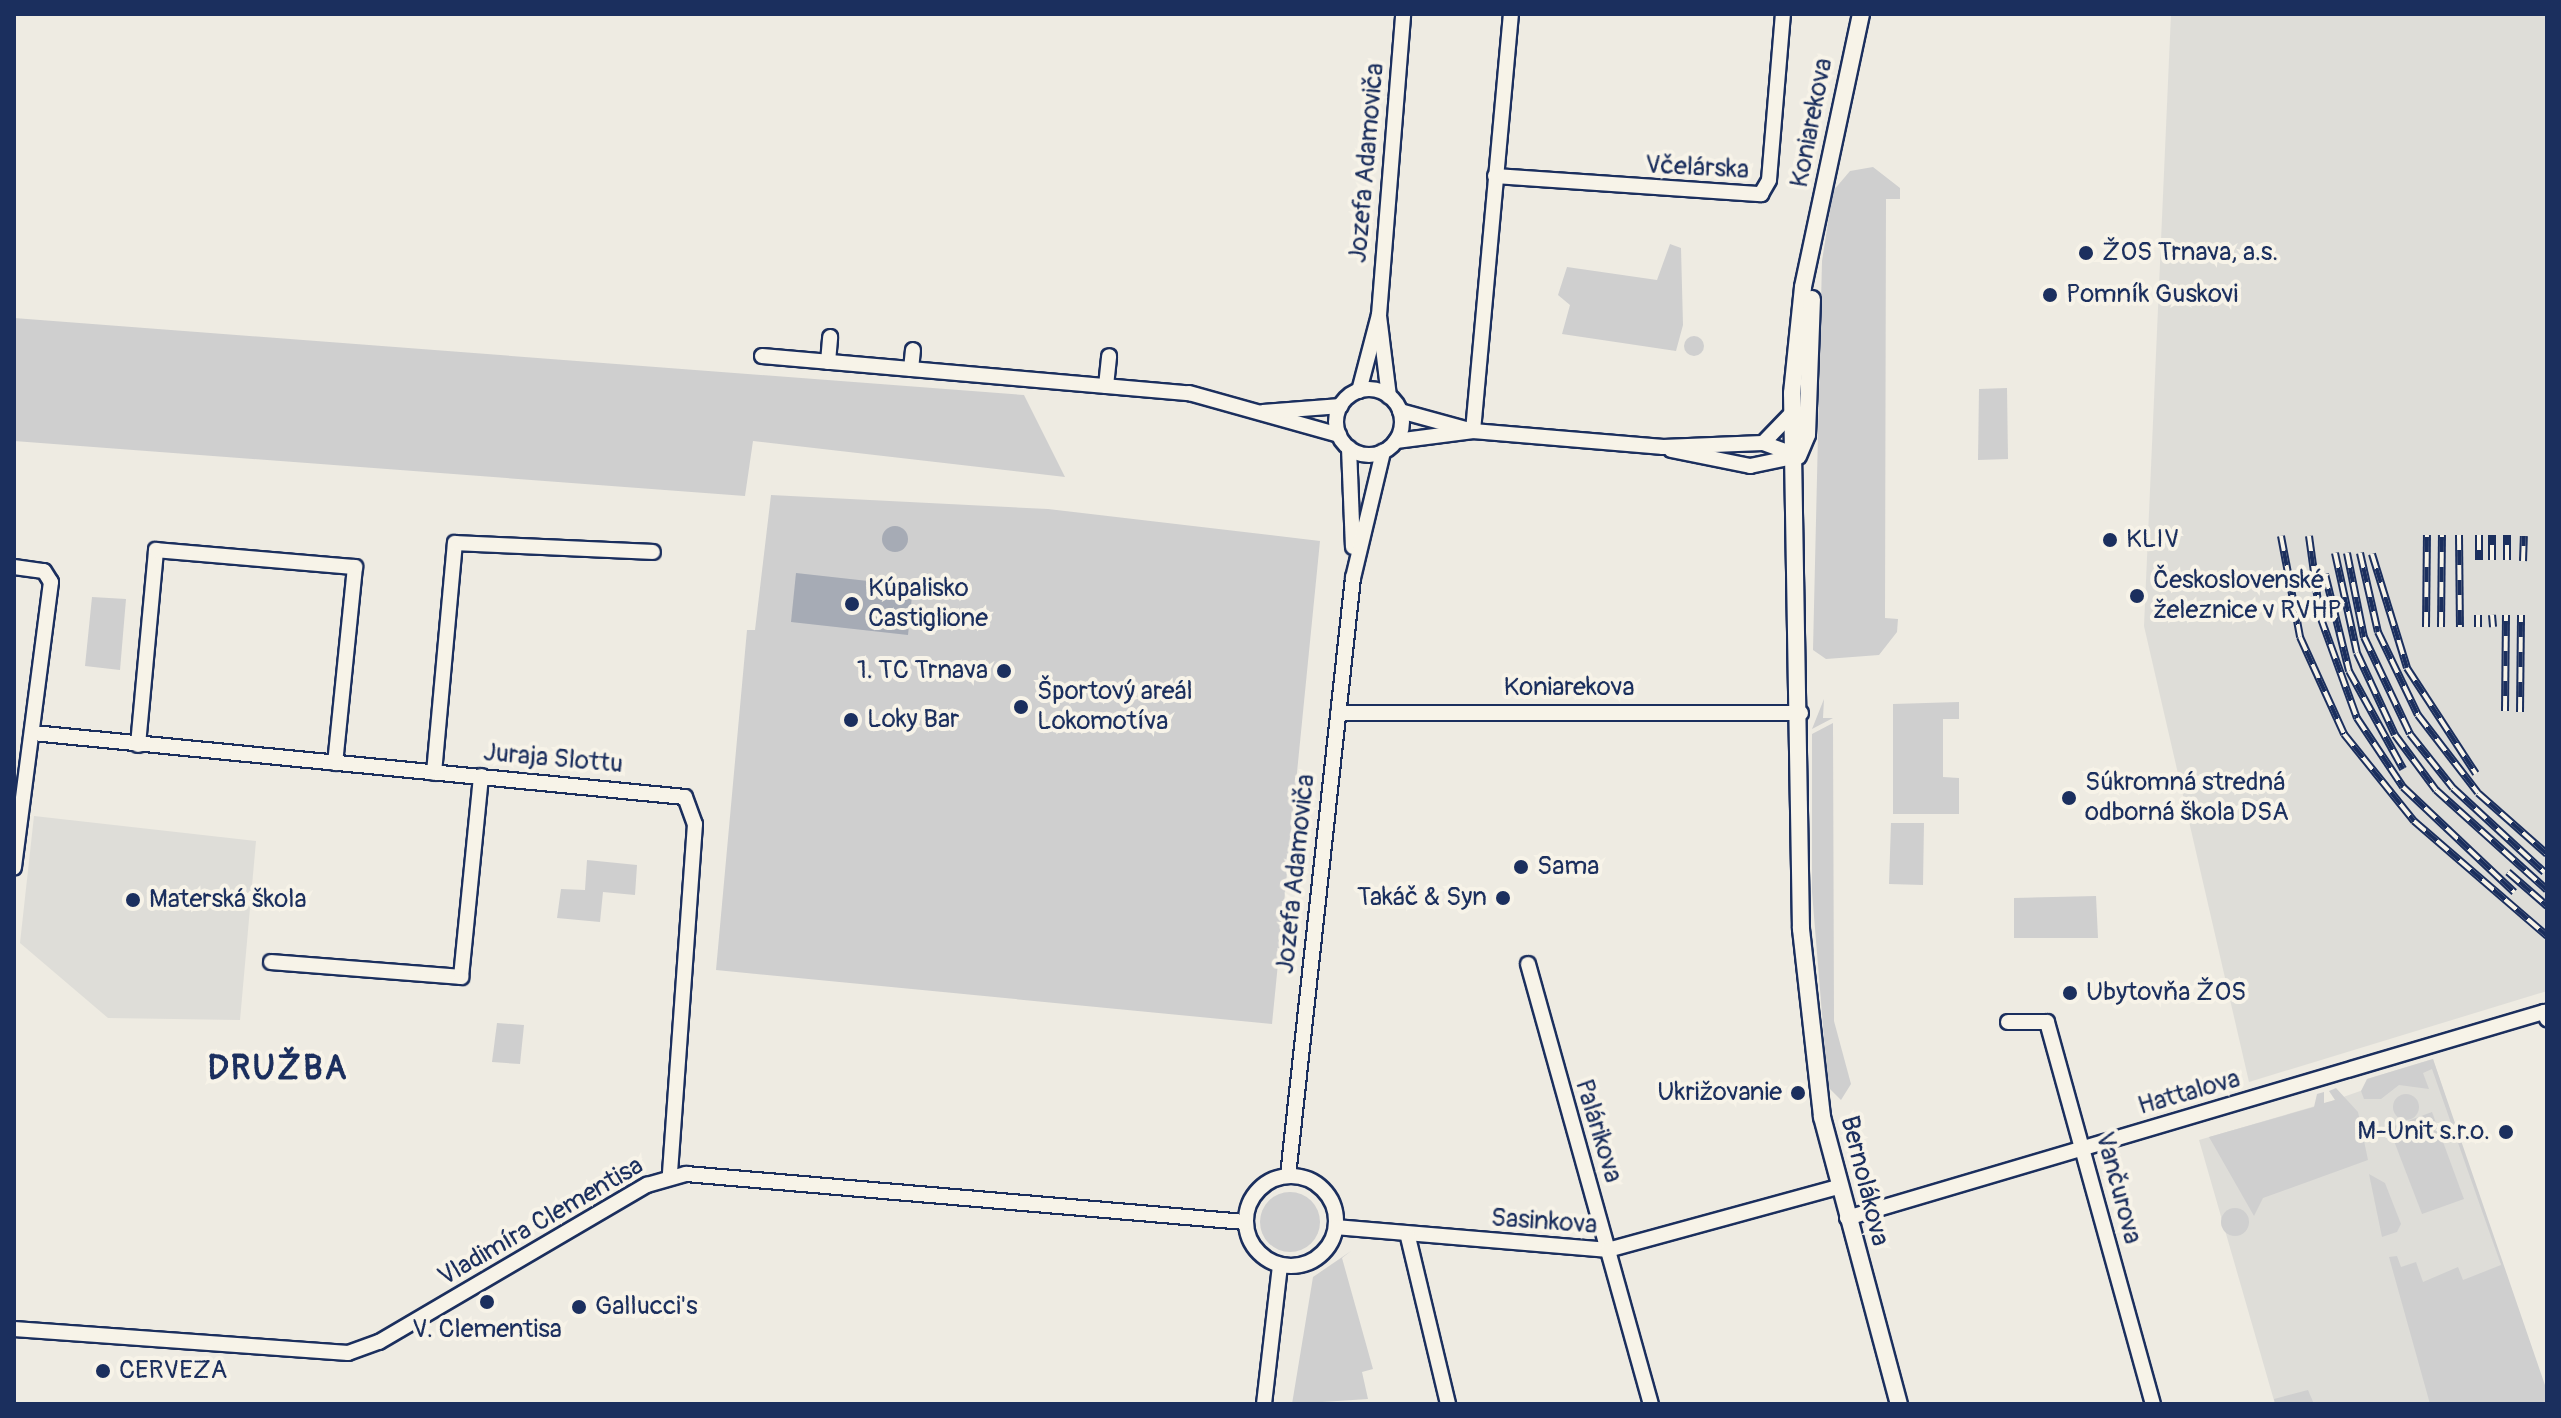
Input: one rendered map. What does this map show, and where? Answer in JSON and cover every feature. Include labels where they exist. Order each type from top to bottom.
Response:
[{"type":"street","name":"Jozefa Adamoviča","points":[[1359,391],[1379,315],[1403,14]]},
{"type":"street","points":[[1473,431],[1511,14]]},
{"type":"street","name":"Včelárska","points":[[1495,176],[1761,194],[1769,180],[1783,14]]},
{"type":"street","name":"Koniarekova","points":[[1803,965],[1798,456],[1792,413],[1814,241],[1861,14]]},
{"type":"street","name":"Koniarekova","points":[[1798,456],[1807,435],[1814,241]]},
{"type":"street","name":"Jozefa Adamoviča","points":[[1379,315],[1389,396]]},
{"type":"street","points":[[828,362],[830,337]]},
{"type":"street","points":[[911,369],[913,350]]},
{"type":"street","points":[[762,356],[1189,393],[1339,435],[1349,448],[1383,452],[1396,441],[1473,431]]},
{"type":"street","points":[[1106,386],[1109,356]]},
{"type":"street","points":[[1262,412],[1341,406],[1359,391],[1389,396],[1400,411],[1473,431],[1663,447],[1763,443],[1798,456]]},
{"type":"street","points":[[1339,435],[1341,406]]},
{"type":"street","points":[[1396,441],[1400,411]]},
{"type":"street","points":[[1763,443],[1792,413]]},
{"type":"street","points":[[1663,447],[1692,458],[1772,466],[1798,456]]},
{"type":"street","name":"Jozefa Adamoviča","points":[[1349,448],[1353,578]]},
{"type":"street","name":"Jozefa Adamoviča","points":[[1288,1176],[1353,578],[1383,452]]},
{"type":"street","points":[[1772,466],[1798,491]]},
{"type":"street","points":[[434,773],[455,543],[653,552]]},
{"type":"street","points":[[138,745],[156,550],[355,567],[335,763]]},
{"type":"street","points":[[14,567],[44,571],[50,589],[33,733],[18,785],[14,868]]},
{"type":"street","name":"Koniarekova","points":[[1338,713],[1801,713]]},
{"type":"street","name":"Juraja Slottu","points":[[33,733],[677,794],[692,803],[670,1177]]},
{"type":"street","points":[[271,962],[461,977],[481,776]]},
{"type":"street","name":"Palárikova","points":[[1528,964],[1651,1404]]},
{"type":"street","name":"Bernolákova","points":[[1803,965],[1838,1187],[1899,1404]]},
{"type":"street","name":"Hattalova","points":[[1847,1218],[2546,1015]]},
{"type":"street","name":"Vančurova","points":[[2008,1022],[2047,1022],[2153,1404]]},
{"type":"street","points":[[1288,1176],[1326,1193],[1336,1227],[1320,1256],[1280,1265],[1251,1246],[1245,1222],[1260,1188],[1288,1176]]},
{"type":"street","name":"Vladimíra Clementisa","points":[[14,1329],[348,1353],[379,1342],[670,1177],[1245,1222]]},
{"type":"street","name":"Sasinkova","points":[[1336,1227],[1408,1237],[1608,1250],[1838,1187]]},
{"type":"street","points":[[1408,1237],[1448,1404]]},
{"type":"street","points":[[1264,1404],[1280,1265]]},
{"type":"shaded area","points":[[2171,14],[2547,14],[2547,991],[2249,1082],[2144,626]]},
{"type":"shaded area","points":[[1873,167],[1900,188],[1900,199],[1886,199],[1885,618],[1898,619],[1897,632],[1879,655],[1826,659],[1813,650],[1822,261],[1833,191],[1850,171]]},
{"type":"shaded area","points":[[1670,244],[1681,248],[1683,325],[1676,351],[1562,334],[1570,305],[1558,295],[1567,267],[1657,280]]},
{"type":"shaded area","points":[[14,318],[1024,395],[1065,477],[753,441],[745,496],[14,441]]},
{"type":"shaded area","points":[[1694,336],[1701,339],[1704,346],[1701,353],[1694,356],[1687,353],[1684,346],[1687,339]]},
{"type":"shaded area","points":[[2007,388],[2008,459],[1978,460],[1979,389]]},
{"type":"shaded area","name":"Športový areál Lokomotíva","points":[[771,495],[1048,509],[1320,541],[1272,1024],[716,970],[747,630],[755,630]]},
{"type":"shaded area","points":[[895,526],[904,530],[908,539],[904,548],[895,552],[886,548],[882,539],[886,530]]},
{"type":"shaded area","name":"Kúpalisko Castiglione","points":[[796,573],[913,586],[908,635],[791,622]]},
{"type":"shaded area","points":[[92,597],[126,599],[120,670],[85,666]]},
{"type":"shaded area","points":[[1824,699],[1823,718],[1833,718],[1812,729]]},
{"type":"shaded area","points":[[1959,702],[1959,719],[1943,719],[1943,777],[1959,778],[1959,814],[1893,814],[1893,704]]},
{"type":"shaded area","points":[[1833,723],[1834,1021],[1851,1084],[1841,1100],[1828,1087],[1812,892],[1812,734]]},
{"type":"shaded area","points":[[34,816],[256,841],[240,1020],[108,1018],[20,943]]},
{"type":"shaded area","points":[[1891,823],[1924,823],[1923,885],[1889,884]]},
{"type":"shaded area","points":[[587,860],[637,865],[635,895],[603,892],[600,922],[557,918],[561,889],[585,890]]},
{"type":"shaded area","points":[[2096,896],[2098,938],[2014,938],[2014,898]]},
{"type":"shaded area","points":[[497,1023],[524,1025],[520,1064],[492,1062]]},
{"type":"shaded area","points":[[2433,1059],[2547,1404],[2275,1404],[2199,1140],[2329,1102],[2366,1089],[2367,1079]]},
{"type":"shaded area","points":[[2433,1059],[2547,1391],[2547,1404],[2430,1404],[2389,1257],[2397,1256],[2401,1267],[2416,1262],[2423,1282],[2458,1267],[2463,1280],[2501,1265],[2432,1069],[2423,1073],[2429,1089],[2399,1085],[2381,1099],[2364,1099],[2361,1091],[2367,1079]]},
{"type":"shaded area","points":[[2336,1088],[2358,1112],[2368,1160],[2263,1198],[2254,1216],[2209,1137],[2314,1107],[2317,1094],[2324,1092],[2324,1103],[2335,1100],[2329,1091]]},
{"type":"shaded area","points":[[2406,1094],[2415,1098],[2419,1107],[2415,1116],[2406,1120],[2397,1116],[2393,1107],[2397,1098]]},
{"type":"shaded area","points":[[2432,1112],[2464,1199],[2422,1214],[2389,1128]]},
{"type":"shaded area","points":[[2369,1174],[2385,1183],[2401,1224],[2397,1232],[2382,1237]]},
{"type":"shaded area","points":[[1290,1192],[1311,1201],[1320,1222],[1311,1243],[1290,1252],[1269,1243],[1260,1222],[1269,1201]]},
{"type":"shaded area","points":[[2235,1208],[2245,1212],[2249,1222],[2245,1232],[2235,1236],[2225,1232],[2221,1222],[2225,1212]]},
{"type":"shaded area","points":[[1351,1251],[1342,1258],[1373,1369],[1362,1372],[1368,1399],[1292,1404],[1313,1277]]},
{"type":"shaded area","points":[[2308,1390],[2314,1404],[2275,1404],[2274,1399]]},
{"type":"railway","points":[[2426,627],[2427,535]]},
{"type":"railway","points":[[2441,627],[2442,535]]},
{"type":"railway","points":[[2459,535],[2460,627]]},
{"type":"railway","points":[[2479,535],[2479,560]]},
{"type":"railway","points":[[2492,535],[2492,560]]},
{"type":"railway","points":[[2507,535],[2507,560]]},
{"type":"railway","points":[[2281,536],[2300,637],[2344,734],[2414,821],[2547,936]]},
{"type":"railway","points":[[2309,536],[2320,616],[2357,718],[2403,787],[2514,892]]},
{"type":"railway","points":[[2523,561],[2524,536]]},
{"type":"railway","points":[[2335,553],[2357,653],[2395,735],[2436,790],[2547,890]]},
{"type":"railway","points":[[2347,553],[2364,637],[2410,734],[2453,788],[2544,872]]},
{"type":"railway","points":[[2360,553],[2378,632],[2418,715],[2478,793],[2547,854]]},
{"type":"railway","points":[[2372,554],[2407,668],[2476,774]]},
{"type":"railway","points":[[2325,574],[2349,671],[2403,769]]},
{"type":"railway","points":[[2478,615],[2478,627]]},
{"type":"railway","points":[[2492,615],[2493,627]]},
{"type":"railway","points":[[2505,711],[2506,615]]},
{"type":"railway","points":[[2520,712],[2521,615]]},
{"type":"railway","points":[[2508,872],[2547,906]]},
{"type":"place","name":"ŽOS Trnava, a.s.","points":[[2086,253]]},
{"type":"place","name":"Pomník Guskovi","points":[[2050,295]]},
{"type":"place","name":"KLIV","points":[[2110,540]]},
{"type":"place","name":"Československé železnice v RVHP","points":[[2137,596]]},
{"type":"place","name":"Kúpalisko Castiglione","points":[[852,604]]},
{"type":"place","name":"1. TC Trnava","points":[[1004,671]]},
{"type":"place","name":"Športový areál Lokomotíva","points":[[1021,707]]},
{"type":"place","name":"Loky Bar","points":[[851,720]]},
{"type":"place","name":"Súkromná stredná odborná škola DSA","points":[[2069,798]]},
{"type":"place","name":"Sama","points":[[1521,867]]},
{"type":"place","name":"Takáč & Syn","points":[[1503,898]]},
{"type":"place","name":"Materská škola","points":[[133,900]]},
{"type":"place","name":"Ubytovňa ŽOS","points":[[2070,993]]},
{"type":"place","name":"Ukrižovanie","points":[[1798,1093]]},
{"type":"place","name":"M-Unit s.r.o.","points":[[2506,1132]]},
{"type":"place","name":"V. Clementisa","points":[[487,1302]]},
{"type":"place","name":"Gallucci's","points":[[579,1307]]},
{"type":"place","name":"CERVEZA","points":[[103,1371]]},
{"type":"district","name":"DRUŽBA","points":[[278,1069]]}]
